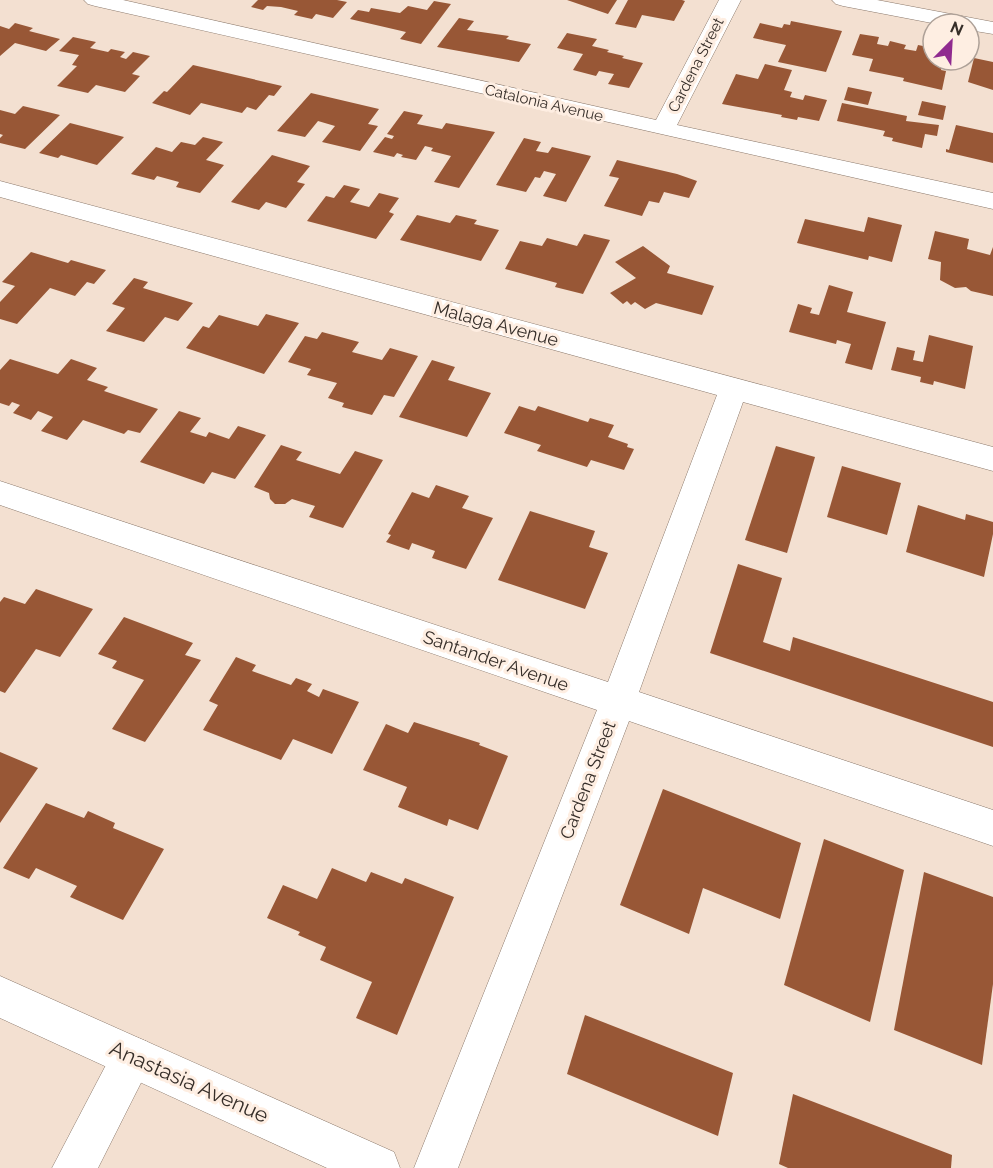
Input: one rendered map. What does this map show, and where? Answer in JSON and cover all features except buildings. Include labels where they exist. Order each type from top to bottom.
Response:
[{"type":"street","name":"Catalonia Avenue","points":[[95,0],[663,129],[993,201]]},
{"type":"street","name":"Cardena Street","points":[[663,129],[730,0]]},
{"type":"street","points":[[843,0],[993,28]]},
{"type":"street","name":"Malaga Avenue","points":[[0,189],[993,459]]},
{"type":"street","name":"Cardena Street","points":[[436,1168],[618,702],[734,388]]},
{"type":"street","name":"Santander Avenue","points":[[0,493],[993,828]]},
{"type":"street","name":"Anastasia Avenue","points":[[0,997],[378,1168]]},
{"type":"street","points":[[75,1168],[133,1057]]}]
